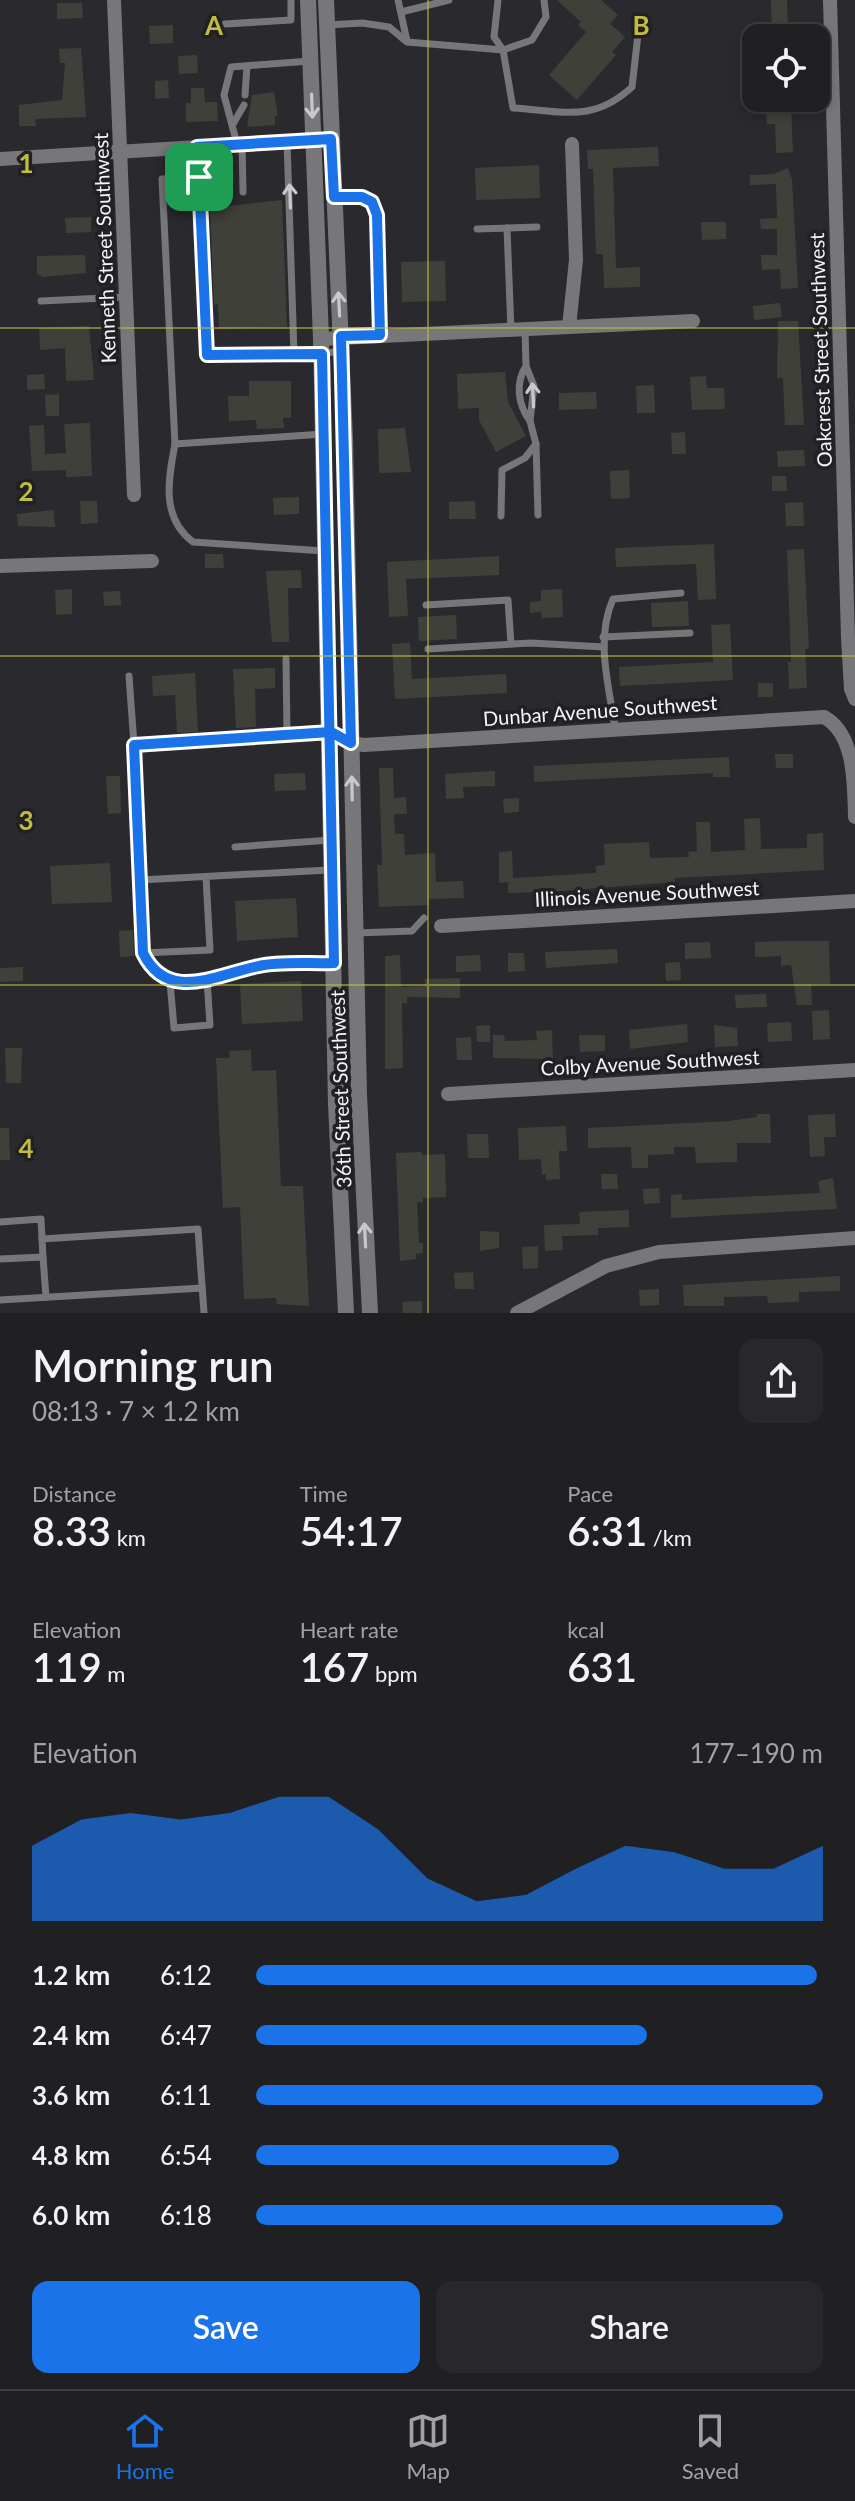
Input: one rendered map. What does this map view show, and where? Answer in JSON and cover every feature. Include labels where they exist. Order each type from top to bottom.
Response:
[{"type":"street","name":"Kenneth Street Southwest","points":[[114,0],[134,495]]},
{"type":"street","name":"36th Street Southwest","points":[[308,0],[315,23],[331,139],[341,344],[359,1095],[370,1313]]},
{"type":"street","name":"36th Street Southwest","points":[[326,0],[315,23],[310,61],[322,346],[334,963],[346,1313]]},
{"type":"street","name":"Oakcrest Street Southwest","points":[[830,0],[848,638],[851,689],[855,699]]},
{"type":"street","points":[[0,159],[331,139]]},
{"type":"street","points":[[569,327],[576,260],[572,144]]},
{"type":"street","points":[[322,346],[380,335],[693,321]]},
{"type":"street","points":[[0,566],[152,561]]},
{"type":"street","name":"Dunbar Avenue Southwest","points":[[351,743],[364,745],[811,717],[836,722],[847,733],[851,745],[855,817]]},
{"type":"street","name":"Illinois Avenue Southwest","points":[[441,926],[855,901]]},
{"type":"street","name":"Colby Avenue Southwest","points":[[448,1094],[855,1070]]},
{"type":"street","points":[[517,1313],[606,1266],[659,1252],[855,1238]]},
{"type":"lane","points":[[291,0],[291,20]]},
{"type":"lane","points":[[398,0],[407,42]]},
{"type":"lane","points":[[401,12],[449,0]]},
{"type":"lane","points":[[498,0],[494,37],[503,50],[513,108],[594,112],[613,105],[632,87],[639,26]]},
{"type":"lane","points":[[225,24],[291,20],[362,23],[389,27],[407,42],[503,50],[532,40],[546,17],[544,0]]},
{"type":"lane","points":[[243,192],[240,144],[224,95],[231,67],[310,61]]},
{"type":"lane","points":[[245,95],[247,66]]},
{"type":"lane","points":[[233,125],[244,105]]},
{"type":"lane","points":[[287,141],[294,354]]},
{"type":"lane","points":[[197,147],[207,355],[294,354],[322,346]]},
{"type":"lane","points":[[199,177],[162,179],[175,444],[168,479],[170,509],[179,531],[193,542],[326,551]]},
{"type":"lane","points":[[334,197],[362,197],[372,202],[377,215],[380,335]]},
{"type":"lane","points":[[477,229],[537,227]]},
{"type":"lane","points":[[507,228],[518,330],[534,386],[530,421]]},
{"type":"lane","points":[[41,301],[126,297]]},
{"type":"lane","points":[[526,366],[519,388],[521,404],[530,421],[536,444],[538,515]]},
{"type":"lane","points":[[175,444],[323,434]]},
{"type":"lane","points":[[501,516],[502,470],[525,458],[536,444]]},
{"type":"lane","points":[[615,728],[603,637],[606,615],[613,599],[681,593]]},
{"type":"lane","points":[[426,605],[508,600],[511,644]]},
{"type":"lane","points":[[603,637],[690,633]]},
{"type":"lane","points":[[428,649],[511,644],[604,647]]},
{"type":"lane","points":[[286,659],[287,735]]},
{"type":"lane","points":[[129,676],[143,953],[159,977],[170,982],[228,977],[258,966],[334,963]]},
{"type":"lane","points":[[134,745],[331,732],[351,743]]},
{"type":"lane","points":[[235,847],[331,840]]},
{"type":"lane","points":[[140,880],[332,870]]},
{"type":"lane","points":[[143,953],[210,950],[206,877]]},
{"type":"lane","points":[[356,933],[412,931],[424,918]]},
{"type":"lane","points":[[170,982],[174,1028],[210,1025],[207,979]]},
{"type":"lane","points":[[0,1222],[41,1219],[46,1297]]},
{"type":"lane","points":[[42,1239],[198,1229],[204,1313]]},
{"type":"lane","points":[[0,1259],[43,1257]]},
{"type":"lane","points":[[0,1300],[202,1288]]},
{"type":"building","points":[[557,0],[601,0],[618,15],[610,24],[625,37],[612,52],[616,55],[577,100],[549,75],[586,32],[578,25],[581,22]]},
{"type":"building","points":[[771,0],[787,0],[788,24],[772,24]]},
{"type":"building","points":[[57,3],[82,3],[83,18],[57,19]]},
{"type":"building","points":[[173,25],[173,43],[150,44],[149,26]]},
{"type":"building","points":[[81,48],[86,117],[35,119],[36,126],[19,126],[19,105],[62,100],[65,63],[60,63],[59,49]]},
{"type":"building","points":[[197,55],[198,73],[179,74],[178,56]]},
{"type":"building","points":[[168,80],[169,98],[155,99],[155,81]]},
{"type":"building","points":[[191,88],[204,88],[205,102],[217,102],[218,121],[186,122],[186,103],[191,103]]},
{"type":"building","points":[[274,92],[278,116],[275,116],[275,125],[247,127],[252,95]]},
{"type":"building","points":[[766,112],[791,112],[793,152],[776,153],[775,124],[767,124]]},
{"type":"building","points":[[658,147],[659,166],[613,168],[616,268],[640,267],[640,287],[604,288],[603,254],[596,254],[593,169],[588,169],[587,150]]},
{"type":"building","points":[[539,165],[540,198],[476,200],[475,168]]},
{"type":"building","points":[[788,168],[792,179],[798,288],[781,289],[780,269],[762,270],[761,255],[777,255],[777,229],[761,229],[760,219],[777,218],[776,184],[750,185],[750,175],[774,174]]},
{"type":"building","points":[[282,200],[287,327],[219,329],[218,304],[214,305],[210,208]]},
{"type":"building","points":[[91,217],[91,232],[66,233],[65,218]]},
{"type":"building","points":[[701,222],[726,222],[726,239],[702,240]]},
{"type":"building","points":[[85,255],[86,273],[43,277],[37,274],[37,256]]},
{"type":"building","points":[[445,261],[446,301],[402,302],[401,262]]},
{"type":"building","points":[[780,303],[782,317],[754,320],[753,306]]},
{"type":"building","points":[[778,321],[798,321],[804,425],[785,425],[783,378],[777,378]]},
{"type":"building","points":[[89,326],[94,380],[66,381],[65,348],[40,350],[39,328]]},
{"type":"building","points":[[505,372],[508,402],[526,436],[496,452],[479,420],[479,408],[458,409],[457,374]]},
{"type":"building","points":[[44,374],[45,389],[27,390],[27,375]]},
{"type":"building","points":[[706,376],[707,388],[724,388],[725,409],[692,410],[690,377]]},
{"type":"building","points":[[249,381],[291,381],[291,418],[283,418],[284,428],[257,429],[256,420],[229,421],[228,396],[249,396]]},
{"type":"building","points":[[654,385],[655,413],[637,413],[636,386]]},
{"type":"building","points":[[596,392],[597,409],[559,410],[559,393]]},
{"type":"building","points":[[59,394],[59,416],[46,416],[45,395]]},
{"type":"building","points":[[90,423],[92,476],[66,477],[66,470],[32,471],[29,426],[44,425],[45,454],[66,453],[64,424]]},
{"type":"building","points":[[405,428],[411,472],[379,473],[378,429]]},
{"type":"building","points":[[685,432],[686,454],[672,454],[671,433]]},
{"type":"building","points":[[804,450],[805,466],[778,467],[777,451]]},
{"type":"building","points":[[629,470],[630,498],[611,499],[610,471]]},
{"type":"building","points":[[772,476],[786,476],[787,491],[772,491]]},
{"type":"building","points":[[299,497],[299,514],[274,515],[273,498]]},
{"type":"building","points":[[80,501],[97,501],[98,523],[81,524]]},
{"type":"building","points":[[475,501],[476,519],[449,519],[449,502]]},
{"type":"building","points":[[803,502],[804,526],[786,526],[785,503]]},
{"type":"building","points":[[54,510],[55,527],[18,526],[17,514]]},
{"type":"building","points":[[714,544],[716,599],[698,600],[696,564],[616,567],[615,548]]},
{"type":"building","points":[[804,549],[809,649],[805,649],[807,688],[789,689],[787,550]]},
{"type":"building","points":[[205,554],[223,554],[224,568],[205,568]]},
{"type":"building","points":[[499,556],[499,575],[406,579],[408,616],[389,617],[387,562]]},
{"type":"building","points":[[301,570],[302,588],[288,588],[289,642],[272,642],[266,571]]},
{"type":"building","points":[[72,589],[72,614],[56,615],[55,590]]},
{"type":"building","points":[[562,589],[563,617],[542,618],[541,612],[530,613],[530,602],[541,601],[541,590]]},
{"type":"building","points":[[120,591],[121,605],[104,606],[103,592]]},
{"type":"building","points":[[688,601],[689,626],[652,627],[651,603]]},
{"type":"building","points":[[456,615],[457,639],[419,641],[418,617]]},
{"type":"building","points":[[730,624],[733,680],[620,686],[619,667],[713,662],[711,625]]},
{"type":"building","points":[[410,643],[412,679],[506,674],[507,693],[395,699],[392,644]]},
{"type":"building","points":[[275,668],[275,688],[255,689],[256,727],[236,728],[233,669]]},
{"type":"building","points":[[195,673],[198,732],[177,733],[175,695],[153,696],[152,676]]},
{"type":"building","points":[[758,683],[773,683],[773,697],[758,697]]},
{"type":"building","points":[[775,754],[793,754],[793,768],[776,768]]},
{"type":"building","points":[[729,757],[730,777],[713,777],[713,773],[534,782],[534,766]]},
{"type":"building","points":[[379,768],[393,768],[394,798],[406,797],[407,814],[394,814],[395,834],[404,834],[405,855],[435,853],[436,882],[463,881],[464,898],[429,899],[429,905],[379,907],[377,865],[382,865]]},
{"type":"building","points":[[495,771],[495,786],[463,787],[464,798],[446,799],[445,774]]},
{"type":"building","points":[[305,773],[306,790],[275,791],[274,774]]},
{"type":"building","points":[[106,776],[120,776],[121,813],[108,814]]},
{"type":"building","points":[[519,798],[519,812],[504,813],[503,799]]},
{"type":"building","points":[[760,818],[761,849],[807,848],[807,834],[823,833],[824,870],[675,878],[675,882],[561,891],[508,893],[508,882],[499,883],[499,852],[512,851],[513,878],[596,873],[596,866],[605,865],[604,844],[649,842],[650,858],[689,857],[688,852],[697,851],[696,822],[710,822],[711,852],[745,850],[744,819]]},
{"type":"building","points":[[110,863],[112,902],[52,904],[50,866]]},
{"type":"building","points":[[296,898],[298,937],[237,941],[235,901]]},
{"type":"building","points":[[133,930],[134,956],[120,957],[119,931]]},
{"type":"building","points":[[829,941],[830,984],[811,984],[812,1005],[797,1005],[791,965],[781,966],[781,956],[755,957],[755,942]]},
{"type":"building","points":[[710,942],[711,958],[685,959],[685,943]]},
{"type":"building","points":[[617,949],[618,963],[546,968],[545,952]]},
{"type":"building","points":[[508,953],[524,953],[525,971],[508,972]]},
{"type":"building","points":[[400,955],[401,987],[425,986],[425,979],[460,978],[460,998],[407,997],[407,1003],[402,1003],[403,1068],[385,1069],[385,956]]},
{"type":"building","points":[[480,955],[481,971],[456,972],[456,956]]},
{"type":"building","points":[[680,962],[681,980],[666,981],[665,963]]},
{"type":"building","points":[[23,967],[23,981],[0,982],[0,968]]},
{"type":"building","points":[[301,981],[303,1021],[242,1024],[240,984]]},
{"type":"building","points":[[766,994],[767,1007],[736,1008],[735,995]]},
{"type":"building","points":[[829,1010],[830,1039],[813,1040],[812,1011]]},
{"type":"building","points":[[791,1022],[792,1041],[768,1042],[767,1023]]},
{"type":"building","points":[[687,1024],[688,1042],[630,1049],[629,1030]]},
{"type":"building","points":[[490,1025],[490,1042],[477,1042],[476,1026]]},
{"type":"building","points":[[714,1025],[737,1028],[738,1046],[715,1047]]},
{"type":"building","points":[[552,1030],[553,1059],[493,1058],[493,1035],[504,1035],[505,1041],[537,1040],[536,1031]]},
{"type":"building","points":[[579,1035],[605,1035],[605,1051],[580,1052]]},
{"type":"building","points":[[471,1037],[472,1060],[457,1060],[456,1038]]},
{"type":"building","points":[[5,1048],[22,1048],[21,1083],[6,1083]]},
{"type":"building","points":[[251,1050],[252,1071],[276,1070],[281,1186],[303,1186],[309,1306],[277,1304],[276,1298],[244,1299],[240,1207],[223,1208],[216,1058],[230,1058],[229,1051]]},
{"type":"building","points":[[757,1114],[770,1114],[771,1143],[737,1143],[737,1162],[696,1163],[695,1147],[674,1147],[674,1154],[648,1155],[648,1168],[632,1168],[631,1147],[588,1148],[588,1128],[729,1121],[757,1117]]},
{"type":"building","points":[[835,1114],[836,1137],[824,1137],[825,1156],[810,1157],[808,1115]]},
{"type":"building","points":[[566,1126],[567,1151],[559,1151],[560,1179],[546,1180],[546,1174],[542,1175],[541,1159],[519,1160],[518,1128]]},
{"type":"building","points":[[0,1128],[9,1128],[10,1160],[0,1160]]},
{"type":"building","points":[[467,1134],[488,1134],[489,1158],[468,1158]]},
{"type":"building","points":[[422,1152],[422,1155],[445,1154],[446,1197],[423,1198],[423,1202],[417,1202],[419,1243],[423,1243],[423,1253],[416,1254],[416,1259],[400,1261],[396,1153]]},
{"type":"building","points":[[601,1174],[617,1174],[618,1189],[602,1189]]},
{"type":"building","points":[[833,1178],[837,1209],[671,1218],[671,1195],[682,1194],[682,1200],[820,1193],[818,1181]]},
{"type":"building","points":[[659,1188],[660,1203],[644,1204],[643,1189]]},
{"type":"building","points":[[629,1210],[629,1227],[598,1228],[598,1235],[562,1236],[563,1250],[545,1251],[544,1225],[580,1224],[579,1212]]},
{"type":"building","points":[[480,1231],[499,1232],[499,1248],[480,1251]]},
{"type":"building","points":[[538,1246],[538,1268],[523,1269],[522,1247]]},
{"type":"building","points":[[473,1272],[474,1289],[455,1289],[454,1273]]},
{"type":"building","points":[[840,1276],[840,1291],[799,1292],[799,1302],[768,1303],[767,1296],[724,1297],[724,1306],[684,1306],[683,1285]]},
{"type":"building","points":[[659,1289],[659,1305],[640,1306],[639,1290]]},
{"type":"building","points":[[422,1301],[422,1313],[403,1313],[402,1302]]},
{"type":"route","points":[[199,177],[197,147],[331,139],[334,197],[362,197],[372,202],[377,215],[380,335],[341,336],[351,743],[331,732],[134,745],[143,953],[159,977],[170,982],[228,977],[258,966],[334,963],[331,732],[322,354],[207,355],[199,177]]}]
